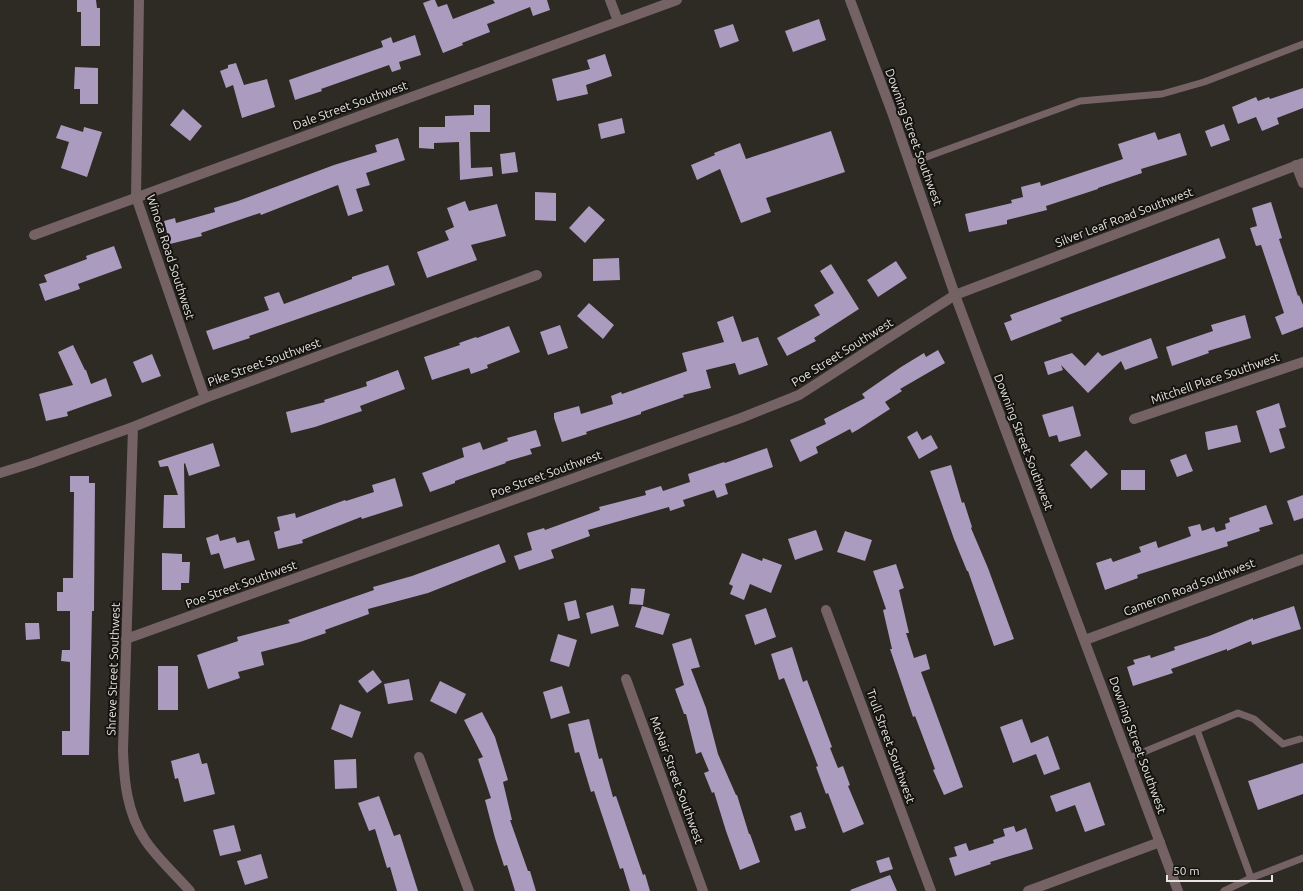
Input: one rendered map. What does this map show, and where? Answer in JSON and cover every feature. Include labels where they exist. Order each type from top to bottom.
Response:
[{"type":"street","name":"Winoca Road Southwest","points":[[139,0],[136,197],[205,398]]},
{"type":"street","points":[[610,0],[618,21]]},
{"type":"street","name":"Dale Street Southwest","points":[[34,235],[677,0]]},
{"type":"street","name":"Downing Street Southwest","points":[[850,0],[910,163],[955,295],[1178,891]]},
{"type":"street","points":[[1300,164],[1303,183]]},
{"type":"street","name":"Silver Leaf Road Southwest","points":[[955,295],[1300,164]]},
{"type":"street","name":"Pike Street Southwest","points":[[0,472],[32,463],[134,427],[205,398],[537,275]]},
{"type":"street","name":"Poe Street Southwest","points":[[126,639],[741,418],[799,395],[955,295]]},
{"type":"street","name":"Mitchell Place Southwest","points":[[1134,419],[1303,362]]},
{"type":"street","name":"Shreve Street Southwest","points":[[134,427],[126,639],[123,750],[124,774],[128,800],[144,839],[190,891]]},
{"type":"street","name":"Cameron Road Southwest","points":[[1085,640],[1303,559]]},
{"type":"street","name":"Trull Street Southwest","points":[[826,610],[931,891]]},
{"type":"street","name":"McNair Street Southwest","points":[[626,679],[703,891]]},
{"type":"street","points":[[419,757],[469,891]]},
{"type":"street","points":[[1028,891],[1160,842]]},
{"type":"lane","points":[[910,163],[1080,101],[1162,94],[1204,82],[1303,44]]},
{"type":"lane","points":[[1129,758],[1238,713],[1254,719],[1283,744],[1300,739]]},
{"type":"lane","points":[[1197,730],[1251,878]]},
{"type":"lane","points":[[1224,891],[1251,878],[1303,858]]},
{"type":"building","points":[[77,0],[96,0],[97,8],[100,8],[100,46],[81,46],[81,12],[77,12]]},
{"type":"building","points":[[435,0],[438,7],[447,4],[453,19],[495,3],[493,0],[547,0],[550,10],[533,16],[530,7],[487,24],[490,32],[462,43],[463,45],[443,53],[423,3]]},
{"type":"building","points":[[819,19],[826,40],[793,52],[785,31]]},
{"type":"building","points":[[733,24],[739,41],[720,48],[714,30]]},
{"type":"building","points":[[415,35],[421,55],[399,62],[401,69],[392,72],[389,65],[321,89],[322,91],[295,100],[289,80],[383,47],[381,41],[391,37],[393,43]]},
{"type":"building","points":[[605,54],[612,76],[586,85],[588,94],[557,101],[552,79],[590,69],[587,60]]},
{"type":"building","points":[[236,63],[244,85],[267,79],[275,107],[242,118],[233,85],[226,88],[220,71],[228,68],[228,65]]},
{"type":"building","points":[[75,67],[98,68],[98,104],[80,104],[80,89],[74,89]]},
{"type":"building","points":[[1303,88],[1303,108],[1277,118],[1279,124],[1262,131],[1256,117],[1238,124],[1232,107],[1256,97],[1258,101],[1269,97],[1270,99]]},
{"type":"building","points":[[474,105],[490,105],[490,132],[470,132],[471,168],[492,167],[493,176],[460,180],[459,142],[434,143],[434,149],[419,148],[419,127],[445,127],[445,116],[474,115]]},
{"type":"building","points":[[183,109],[202,126],[190,141],[170,125]]},
{"type":"building","points":[[622,118],[625,133],[601,139],[598,124]]},
{"type":"building","points":[[1224,124],[1230,140],[1211,147],[1205,131]]},
{"type":"building","points":[[61,125],[83,132],[84,127],[102,132],[87,177],[61,168],[69,142],[56,138]]},
{"type":"building","points":[[831,131],[845,172],[766,198],[771,212],[741,223],[720,169],[697,180],[691,165],[715,155],[714,153],[740,143],[746,159]]},
{"type":"building","points":[[1155,132],[1158,140],[1180,133],[1187,155],[1141,169],[1142,173],[1046,206],[1047,210],[1007,220],[1007,224],[969,232],[965,214],[1012,203],[1011,200],[1023,197],[1021,187],[1040,182],[1041,186],[1123,159],[1118,144]]},
{"type":"building","points":[[398,138],[405,160],[366,173],[370,185],[356,189],[363,211],[348,216],[338,185],[261,215],[260,213],[201,233],[202,236],[170,244],[164,221],[175,218],[176,223],[215,212],[214,208],[238,201],[334,165],[377,152],[375,145]]},
{"type":"building","points":[[515,152],[518,172],[502,174],[500,154]]},
{"type":"building","points":[[535,192],[556,193],[556,221],[535,220]]},
{"type":"building","points":[[465,201],[469,211],[497,204],[506,236],[471,245],[477,260],[427,278],[417,252],[449,240],[445,231],[454,227],[447,208]]},
{"type":"building","points":[[1271,202],[1282,238],[1279,239],[1298,296],[1299,295],[1303,305],[1303,327],[1282,335],[1275,317],[1284,313],[1261,245],[1256,246],[1250,228],[1257,226],[1252,208]]},
{"type":"building","points":[[589,206],[605,220],[585,243],[569,228]]},
{"type":"building","points":[[1219,238],[1226,258],[1060,318],[1062,321],[1011,341],[1004,323],[1012,320],[1010,315]]},
{"type":"building","points":[[114,246],[122,268],[78,284],[80,289],[45,301],[39,284],[47,282],[44,275],[87,259],[86,256]]},
{"type":"building","points":[[619,258],[620,280],[593,281],[593,259]]},
{"type":"building","points":[[896,261],[907,278],[878,297],[867,280]]},
{"type":"building","points":[[831,264],[859,309],[814,338],[816,341],[787,356],[777,338],[820,315],[814,305],[834,293],[820,271]]},
{"type":"building","points":[[388,265],[395,285],[213,350],[206,331],[269,310],[264,297],[279,292],[284,304],[352,279],[352,277]]},
{"type":"building","points":[[589,303],[614,325],[603,339],[577,316]]},
{"type":"building","points":[[1245,315],[1251,338],[1208,351],[1209,353],[1172,366],[1166,347],[1213,331],[1211,325]]},
{"type":"building","points":[[733,316],[742,342],[758,337],[768,365],[739,375],[735,363],[706,370],[711,388],[683,395],[684,397],[641,412],[641,414],[586,432],[587,434],[562,442],[554,418],[554,413],[579,406],[581,414],[613,404],[611,396],[621,392],[622,394],[687,371],[682,353],[724,342],[717,322]]},
{"type":"building","points":[[560,325],[568,348],[548,355],[540,332]]},
{"type":"building","points":[[509,326],[520,352],[487,365],[488,368],[471,374],[469,368],[432,380],[424,357]]},
{"type":"building","points":[[1151,338],[1158,358],[1125,370],[1121,361],[1088,393],[1061,365],[1063,370],[1048,375],[1044,362],[1072,353],[1085,366],[1098,352],[1102,356]]},
{"type":"building","points":[[73,345],[86,370],[91,384],[106,378],[112,396],[67,412],[68,416],[46,421],[39,394],[73,385],[58,352]]},
{"type":"building","points":[[938,350],[945,363],[900,389],[902,391],[885,402],[890,409],[852,433],[850,429],[816,447],[818,453],[800,462],[790,440],[826,424],[824,419],[865,398],[862,394],[901,367],[924,353],[926,357]]},
{"type":"building","points":[[152,354],[161,376],[142,383],[133,362]]},
{"type":"building","points":[[398,370],[405,389],[360,406],[362,411],[315,427],[291,433],[286,412],[325,402],[324,400],[367,386],[366,382]]},
{"type":"building","points":[[1279,403],[1286,427],[1279,429],[1285,448],[1270,453],[1256,411]]},
{"type":"building","points":[[1073,406],[1081,436],[1059,442],[1057,435],[1049,437],[1042,415]]},
{"type":"building","points":[[1237,425],[1241,442],[1208,450],[1205,432]]},
{"type":"building","points":[[536,430],[541,446],[530,449],[532,454],[505,462],[506,463],[455,481],[455,483],[430,492],[422,473],[464,457],[462,448],[480,442],[483,450],[508,441],[507,438]]},
{"type":"building","points":[[917,431],[922,440],[931,435],[938,448],[919,459],[907,437]]},
{"type":"building","points":[[213,443],[220,466],[189,476],[185,463],[184,464],[185,528],[163,528],[164,495],[178,495],[168,466],[160,467],[158,461]]},
{"type":"building","points":[[767,448],[773,467],[725,484],[728,494],[717,498],[714,490],[683,500],[685,506],[670,511],[669,507],[588,530],[590,536],[551,550],[554,558],[519,570],[514,556],[532,550],[527,533],[544,528],[545,530],[600,510],[599,507],[646,495],[645,491],[661,486],[663,491],[690,482],[688,474]]},
{"type":"building","points":[[1086,450],[1108,474],[1091,489],[1070,465]]},
{"type":"building","points":[[1186,454],[1193,471],[1177,477],[1170,460]]},
{"type":"building","points":[[951,465],[962,503],[964,502],[972,527],[971,528],[988,568],[1014,639],[994,646],[968,571],[954,539],[930,471]]},
{"type":"building","points":[[1121,470],[1145,470],[1145,490],[1121,490]]},
{"type":"building","points":[[70,476],[89,476],[89,483],[95,483],[94,611],[92,611],[89,755],[62,755],[62,731],[70,731],[70,662],[61,661],[62,650],[70,650],[70,611],[57,611],[57,592],[63,592],[63,578],[73,578],[74,492],[70,492]]},
{"type":"building","points":[[395,478],[403,506],[362,519],[361,517],[302,540],[303,543],[278,549],[274,532],[280,530],[277,517],[295,513],[296,518],[345,500],[346,501],[374,492],[372,485]]},
{"type":"building","points":[[1303,495],[1303,518],[1294,521],[1287,501]]},
{"type":"building","points":[[1266,505],[1273,524],[1259,528],[1260,531],[1227,542],[1228,546],[1137,575],[1138,578],[1105,590],[1096,563],[1111,558],[1113,562],[1141,552],[1139,547],[1156,541],[1158,548],[1186,538],[1191,536],[1188,527],[1200,524],[1202,531],[1214,527],[1216,532],[1226,529],[1225,524],[1230,522],[1229,518]]},
{"type":"building","points":[[816,530],[823,550],[795,560],[788,539]]},
{"type":"building","points":[[845,531],[872,540],[865,561],[837,552]]},
{"type":"building","points":[[218,534],[220,541],[235,537],[237,543],[249,540],[255,560],[224,569],[219,553],[211,555],[206,538]]},
{"type":"building","points":[[499,544],[506,562],[428,593],[368,609],[369,614],[325,630],[326,633],[300,642],[261,652],[264,665],[238,672],[240,678],[208,689],[197,655],[238,641],[237,637],[290,623],[288,620],[374,590],[373,587],[412,576]]},
{"type":"building","points":[[162,553],[182,554],[182,562],[190,562],[189,583],[181,583],[181,590],[162,590]]},
{"type":"building","points":[[742,553],[762,561],[763,558],[782,565],[771,593],[750,584],[744,600],[730,594],[733,586],[729,584]]},
{"type":"building","points":[[896,564],[904,588],[899,590],[909,633],[906,633],[914,658],[926,654],[930,669],[921,672],[963,787],[944,795],[933,770],[935,769],[915,716],[913,717],[890,649],[892,649],[883,610],[886,609],[873,571]]},
{"type":"building","points":[[631,588],[645,589],[643,605],[629,604]]},
{"type":"building","points":[[576,600],[580,618],[568,621],[564,603]]},
{"type":"building","points":[[613,605],[619,626],[591,634],[586,613]]},
{"type":"building","points":[[642,606],[670,614],[663,635],[635,627]]},
{"type":"building","points":[[1294,606],[1301,629],[1252,645],[1251,641],[1227,651],[1227,649],[1171,669],[1173,673],[1133,686],[1127,667],[1135,664],[1133,660],[1150,655],[1151,658],[1175,650],[1174,647],[1209,636],[1253,618],[1253,620]]},
{"type":"building","points":[[766,608],[776,637],[755,645],[745,615]]},
{"type":"building","points":[[25,623],[39,623],[40,639],[26,640]]},
{"type":"building","points":[[558,634],[577,640],[569,667],[550,661]]},
{"type":"building","points":[[691,638],[700,667],[691,669],[706,708],[718,754],[737,795],[749,834],[760,862],[740,870],[714,792],[712,793],[704,773],[709,771],[701,752],[696,754],[686,714],[684,714],[675,689],[684,685],[672,644]]},
{"type":"building","points":[[792,647],[803,682],[807,680],[832,747],[830,748],[838,768],[843,766],[850,785],[848,786],[864,824],[843,833],[828,793],[826,794],[816,767],[818,766],[784,678],[779,680],[771,654]]},
{"type":"building","points":[[158,666],[178,666],[178,710],[158,710]]},
{"type":"building","points":[[373,670],[382,682],[367,693],[358,681]]},
{"type":"building","points":[[409,679],[413,700],[388,704],[384,684]]},
{"type":"building","points":[[440,681],[466,694],[456,714],[430,701]]},
{"type":"building","points":[[562,686],[570,713],[551,719],[543,692]]},
{"type":"building","points":[[340,704],[361,712],[352,738],[331,729]]},
{"type":"building","points":[[482,712],[495,737],[508,780],[503,782],[512,820],[510,820],[528,871],[530,871],[536,891],[515,891],[507,865],[504,866],[495,838],[485,800],[491,798],[478,759],[483,757],[464,720]]},
{"type":"building","points":[[589,719],[599,759],[602,758],[613,797],[616,796],[650,891],[630,891],[623,868],[620,869],[594,791],[591,792],[579,752],[575,753],[568,724]]},
{"type":"building","points":[[1022,719],[1031,743],[1048,736],[1060,769],[1044,775],[1036,754],[1013,763],[1000,727]]},
{"type":"building","points":[[199,753],[202,764],[207,763],[215,794],[184,802],[178,778],[175,779],[171,761]]},
{"type":"building","points":[[356,759],[357,788],[335,789],[334,760]]},
{"type":"building","points":[[1303,763],[1303,794],[1258,810],[1248,781]]},
{"type":"building","points":[[1090,782],[1105,825],[1085,832],[1075,805],[1056,812],[1050,796]]},
{"type":"building","points":[[379,796],[394,836],[400,834],[418,891],[397,891],[390,867],[387,868],[375,829],[369,831],[358,803]]},
{"type":"building","points":[[801,812],[806,828],[795,831],[790,816]]},
{"type":"building","points":[[234,825],[241,851],[220,856],[213,830]]},
{"type":"building","points":[[1014,826],[1016,832],[1026,828],[1033,849],[990,862],[991,864],[955,876],[949,858],[957,856],[954,847],[966,843],[969,851],[994,843],[993,840],[1005,836],[1003,829]]},
{"type":"building","points":[[261,854],[268,878],[245,885],[237,861]]},
{"type":"building","points":[[889,857],[893,869],[880,873],[876,861]]},
{"type":"building","points":[[890,875],[897,891],[850,890]]}]
